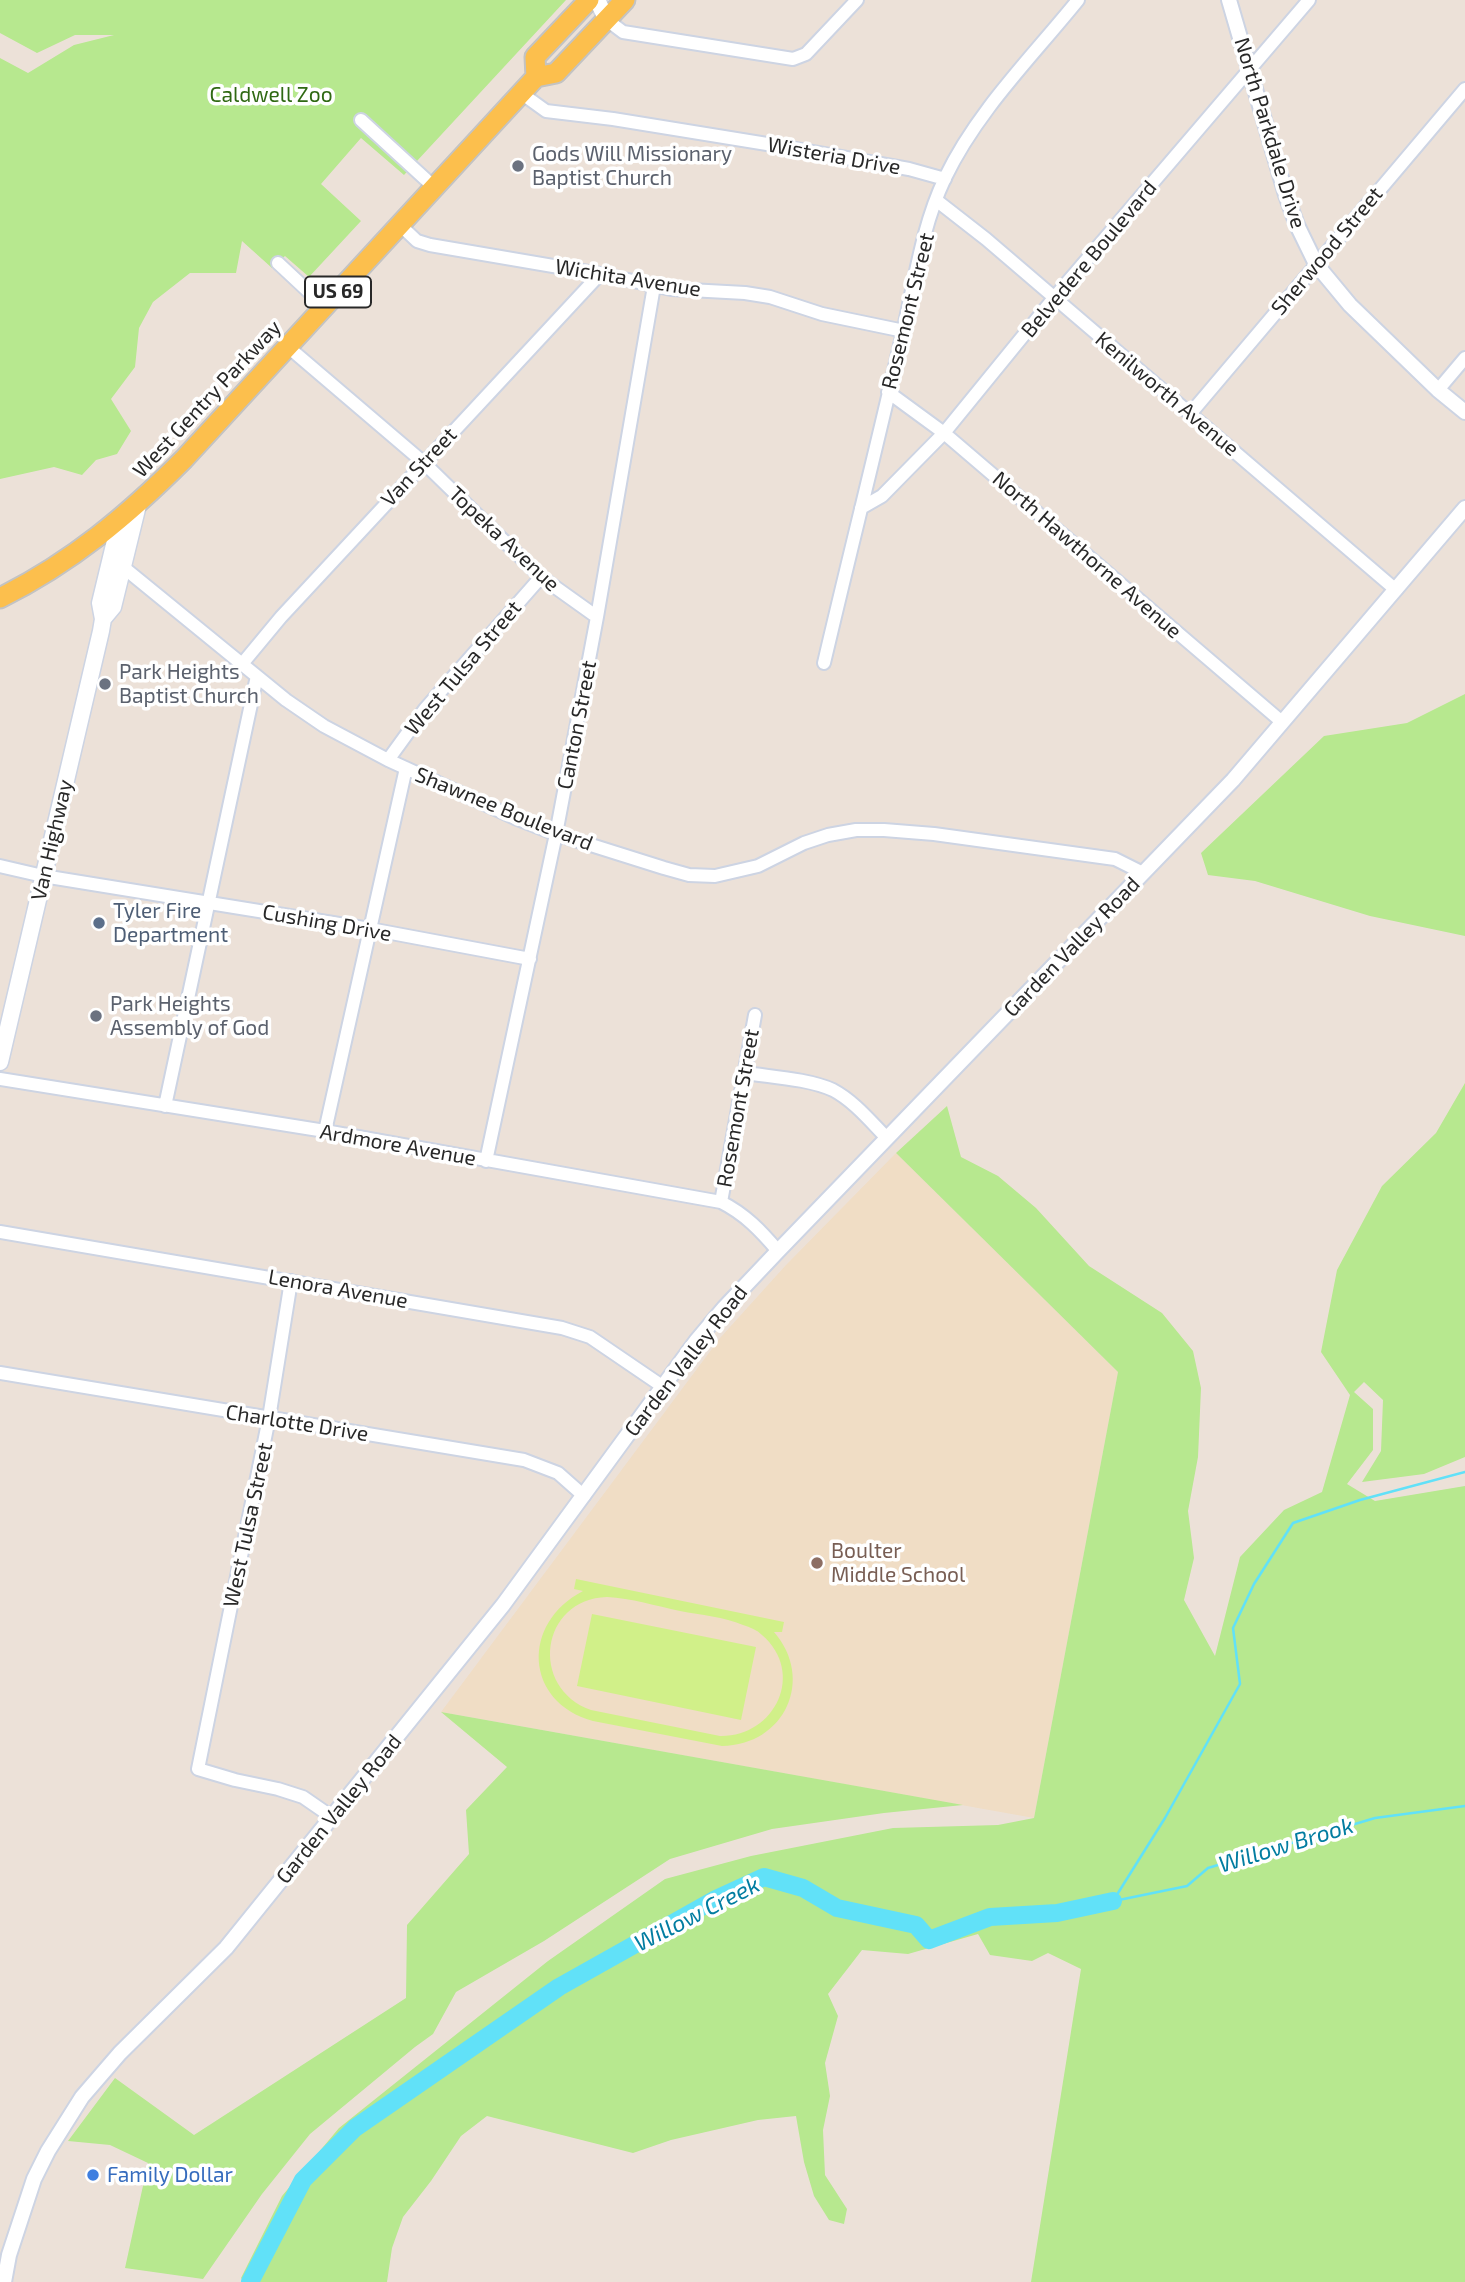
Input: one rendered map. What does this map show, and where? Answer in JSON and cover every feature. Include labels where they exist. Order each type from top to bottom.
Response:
[{"type":"main road","name":"West Gentry Parkway","points":[[536,77],[536,57],[589,0]]},
{"type":"main road","points":[[597,0],[607,20]]},
{"type":"main road","name":"West Gentry Parkway","points":[[0,598],[61,565],[138,505],[184,459],[536,77],[556,73],[625,0]]},
{"type":"main road","name":"Van Highway","points":[[103,619],[113,607],[138,505]]},
{"type":"main road","name":"Van Highway","points":[[0,1062],[103,619],[100,603],[120,520]]},
{"type":"street","points":[[607,20],[623,32],[793,60],[806,54],[857,0]]},
{"type":"street","name":"Rosemont Street","points":[[824,663],[904,331],[916,267],[944,179],[965,140],[988,109],[1079,0]]},
{"type":"street","name":"North Parkdale Drive","points":[[1229,0],[1286,195],[1316,264],[1350,305],[1438,390],[1465,412]]},
{"type":"street","name":"Belvedere Boulevard","points":[[861,509],[882,496],[944,433],[1054,299],[1309,0]]},
{"type":"street","name":"Sherwood Street","points":[[1190,414],[1465,89]]},
{"type":"street","name":"Wisteria Drive","points":[[521,93],[546,111],[767,144],[909,169],[944,179]]},
{"type":"street","points":[[361,120],[434,187]]},
{"type":"street","name":"Kenilworth Avenue","points":[[936,200],[986,239],[1396,590]]},
{"type":"street","name":"Wichita Avenue","points":[[399,224],[417,241],[430,245],[671,289],[745,293],[822,314],[904,331]]},
{"type":"street","points":[[278,263],[324,306]]},
{"type":"street","name":"Van Street","points":[[242,664],[281,617],[423,462],[600,274]]},
{"type":"street","name":"Canton Street","points":[[486,1161],[556,834],[597,617],[654,286]]},
{"type":"street","name":"Topeka Avenue","points":[[288,346],[423,462],[541,577],[597,617]]},
{"type":"street","points":[[1438,390],[1465,358]]},
{"type":"street","name":"North Hawthorne Avenue","points":[[888,392],[944,433],[1282,722]]},
{"type":"street","name":"Garden Valley Road","points":[[4,2282],[9,2255],[34,2179],[82,2097],[120,2053],[226,1948],[503,1605],[662,1385],[724,1308],[1233,780],[1465,508]]},
{"type":"street","name":"Shawnee Boulevard","points":[[123,566],[286,700],[324,726],[388,760],[556,834],[689,875],[715,876],[758,866],[804,843],[856,830],[934,834],[1115,859],[1143,873]]},
{"type":"street","name":"West Tulsa Street","points":[[388,760],[425,709],[541,577]]},
{"type":"street","points":[[165,1106],[257,676]]},
{"type":"street","name":"West Tulsa Street","points":[[325,1131],[406,768]]},
{"type":"street","name":"Cushing Drive","points":[[0,866],[43,876],[370,929],[530,959]]},
{"type":"street","name":"Rosemont Street","points":[[722,1202],[755,1015]]},
{"type":"street","points":[[746,1073],[822,1086],[836,1092],[887,1138]]},
{"type":"street","name":"Ardmore Avenue","points":[[0,1079],[325,1131],[722,1202],[756,1225],[778,1251]]},
{"type":"street","name":"Lenora Avenue","points":[[0,1232],[562,1328],[590,1337],[662,1385]]},
{"type":"street","name":"West Tulsa Street","points":[[291,1281],[270,1418],[198,1769],[303,1797],[331,1817]]},
{"type":"street","name":"Charlotte Drive","points":[[0,1373],[524,1460],[558,1473],[584,1496]]},
{"type":"shaded area","name":"Boulter Middle School","points":[[896,1153],[1118,1372],[1034,1818],[441,1712],[720,1338],[786,1265]]},
{"type":"green space","name":"Caldwell Zoo","points":[[0,0],[566,0],[404,175],[361,138],[321,184],[361,221],[309,277],[285,256],[272,268],[242,241],[236,273],[190,273],[153,302],[139,328],[135,367],[111,399],[131,431],[117,454],[96,460],[82,475],[54,467],[0,479],[0,58],[28,73],[74,45],[114,35],[75,35],[37,53],[0,33]]},
{"type":"green space","points":[[1465,694],[1465,936],[1370,916],[1255,881],[1208,875],[1201,853],[1324,736],[1407,723]]},
{"type":"green space","points":[[1465,1083],[1465,1457],[1424,1474],[1362,1482],[1381,1451],[1383,1400],[1364,1382],[1354,1392],[1373,1409],[1373,1450],[1347,1484],[1375,1501],[1465,1486],[1465,2282],[1031,2282],[1081,1969],[1048,1953],[1032,1961],[990,1955],[978,1934],[908,1954],[862,1950],[828,1994],[838,2016],[825,2063],[830,2096],[823,2130],[825,2175],[847,2209],[844,2224],[829,2220],[814,2196],[804,2162],[796,2116],[758,2120],[671,2140],[633,2153],[487,2116],[461,2136],[403,2217],[392,2248],[387,2282],[244,2282],[241,2278],[282,2196],[339,2128],[548,1961],[665,1879],[751,1856],[893,1828],[998,1825],[1034,1818],[1118,1372],[896,1153],[947,1106],[961,1157],[998,1176],[1036,1208],[1089,1266],[1162,1313],[1193,1351],[1201,1388],[1198,1457],[1188,1511],[1194,1558],[1184,1600],[1215,1656],[1240,1557],[1284,1510],[1322,1492],[1350,1395],[1321,1352],[1337,1270],[1382,1186],[1436,1133]]},
{"type":"green space","points":[[576,1579],[784,1622],[782,1632],[774,1632],[786,1650],[792,1669],[792,1688],[787,1706],[777,1722],[762,1734],[744,1743],[722,1746],[593,1721],[570,1711],[554,1697],[543,1680],[539,1661],[541,1641],[549,1622],[563,1605],[583,1591],[574,1589]],"holes":[[[607,1597],[712,1616],[760,1633],[775,1650],[782,1667],[783,1684],[769,1715],[756,1726],[739,1734],[720,1736],[591,1710],[571,1699],[558,1683],[551,1665],[551,1646],[556,1628],[568,1612],[585,1602]]]},
{"type":"green space","points":[[592,1614],[756,1647],[741,1720],[577,1686]]},
{"type":"green space","points":[[441,1712],[963,1805],[772,1829],[670,1859],[544,1941],[456,1992],[433,2034],[310,2134],[262,2194],[203,2279],[125,2268],[148,2163],[110,2145],[68,2141],[115,2078],[194,2135],[406,1998],[407,1925],[469,1854],[466,1810],[507,1767]]},
{"type":"waterway","name":"Willow Creek","points":[[1113,1901],[1165,1818],[1240,1684],[1233,1628],[1254,1584],[1293,1523],[1360,1500],[1465,1472]]},
{"type":"waterway","name":"Willow Brook","points":[[1114,1901],[1187,1886],[1208,1868],[1375,1818],[1465,1806]]},
{"type":"waterway","name":"Willow Creek","points":[[250,2282],[303,2180],[355,2128],[559,1987],[714,1900],[764,1877],[803,1888],[837,1908],[916,1925],[929,1940],[990,1917],[1057,1913],[1113,1901]]},
{"type":"place","name":"Gods Will Missionary Baptist Church","points":[[518,166]]},
{"type":"place","name":"Park Heights Baptist Church","points":[[105,684]]},
{"type":"place","name":"Tyler Fire Department","points":[[99,923]]},
{"type":"place","name":"Park Heights Assembly of God","points":[[96,1016]]},
{"type":"place","name":"Boulter Middle School","points":[[817,1563]]},
{"type":"place","name":"Family Dollar","points":[[93,2175]]}]
